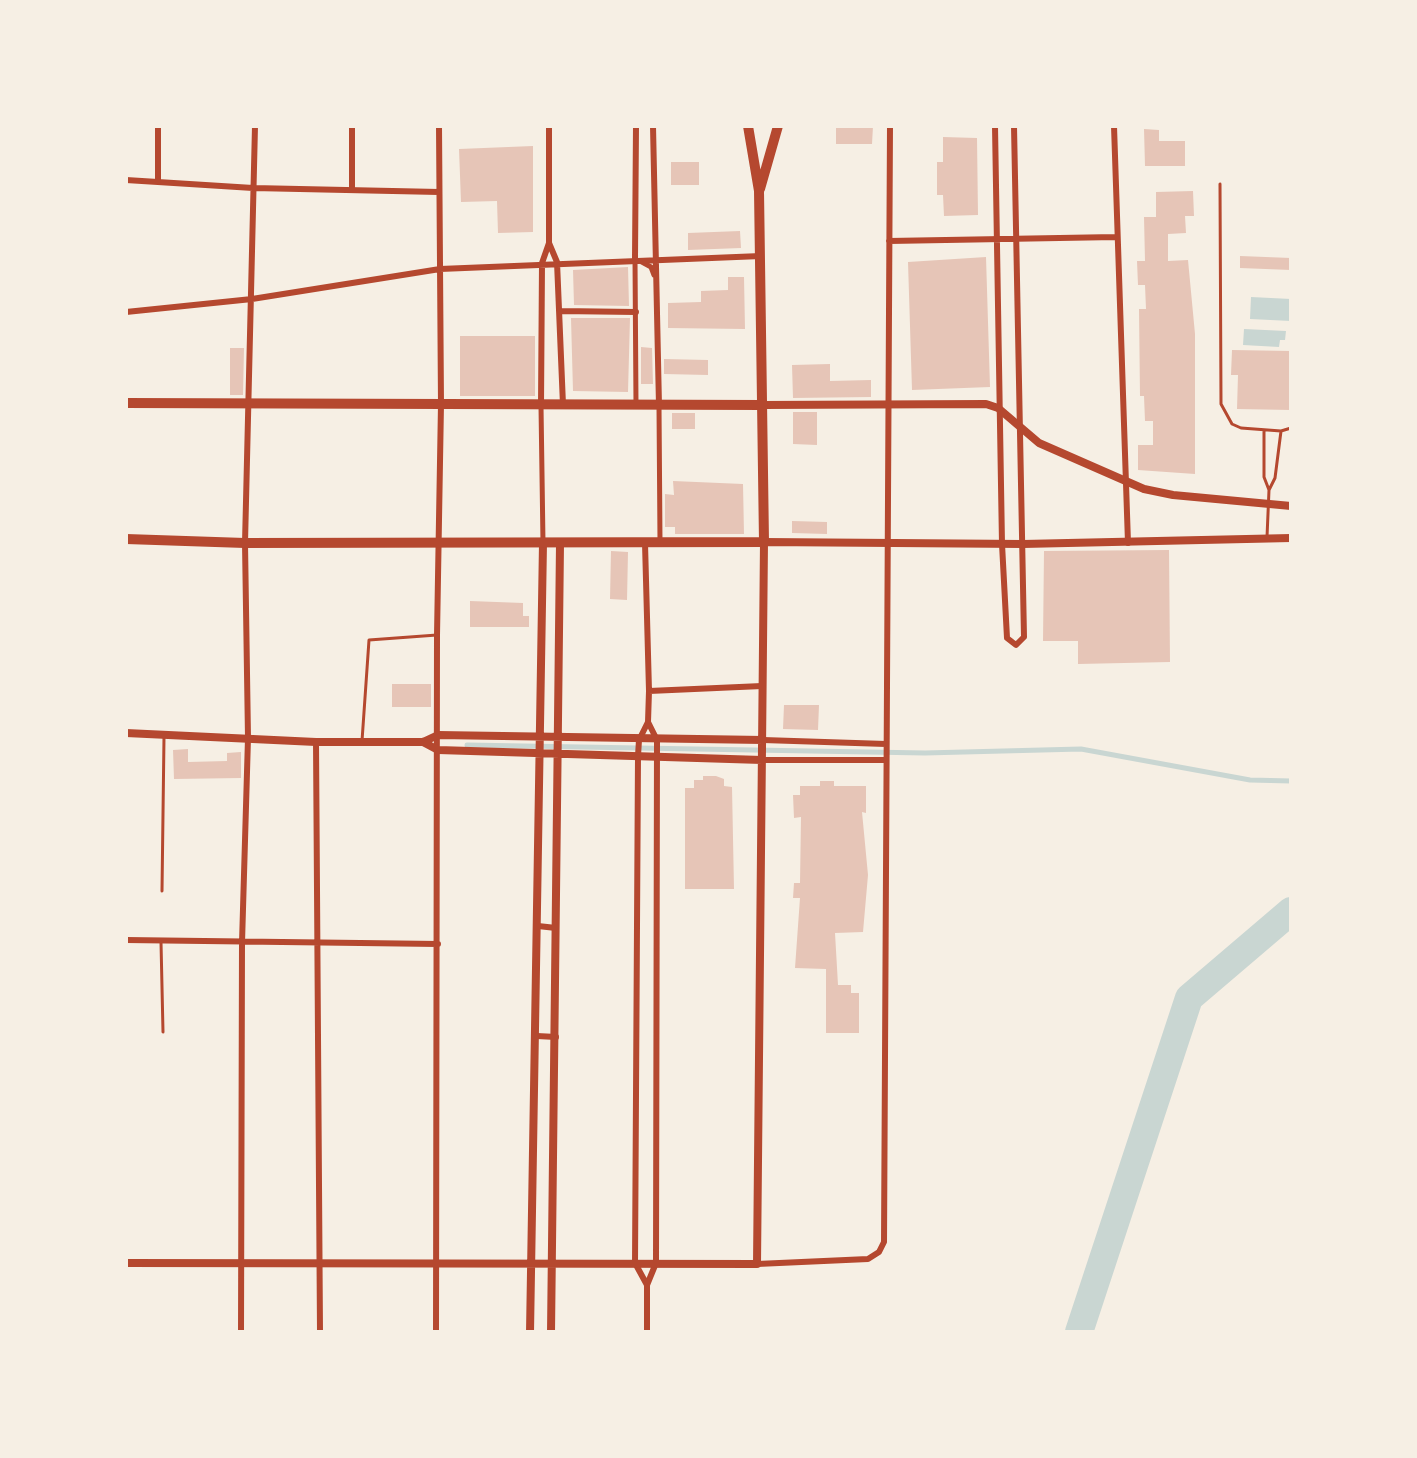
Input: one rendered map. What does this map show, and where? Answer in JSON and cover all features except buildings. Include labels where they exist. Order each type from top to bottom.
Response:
[{"type":"main road","points":[[126,539],[245,543],[764,542],[759,191],[748,126]]},
{"type":"main road","points":[[759,191],[778,126]]},
{"type":"main road","points":[[126,403],[763,405]]},
{"type":"street","points":[[158,126],[158,181]]},
{"type":"street","points":[[241,1332],[242,943],[248,738],[245,543],[251,403],[255,126]]},
{"type":"street","points":[[352,126],[352,190]]},
{"type":"street","points":[[436,1332],[437,635],[441,404],[439,126]]},
{"type":"street","points":[[530,1332],[541,755],[542,263],[549,243],[549,126]]},
{"type":"street","points":[[636,126],[636,406]]},
{"type":"street","points":[[653,126],[660,543]]},
{"type":"street","points":[[126,1263],[757,1264],[868,1259],[882,1248],[885,1231],[890,126]]},
{"type":"street","points":[[995,126],[1002,544],[1007,638],[1016,645],[1024,637],[1014,126]]},
{"type":"street","points":[[1114,126],[1128,543]]},
{"type":"street","points":[[126,180],[253,188],[439,192]]},
{"type":"street","points":[[889,241],[1116,237]]},
{"type":"street","points":[[549,243],[557,262],[563,405]]},
{"type":"street","points":[[126,312],[252,299],[440,269],[655,257],[761,256]]},
{"type":"street","points":[[635,258],[651,267],[655,278],[658,406]]},
{"type":"street","points":[[560,311],[636,312]]},
{"type":"street","points":[[763,405],[971,403],[998,408],[1039,443],[1157,493],[1291,506]]},
{"type":"street","points":[[757,1264],[764,542],[1023,544],[1291,538]]},
{"type":"street","points":[[645,543],[649,691],[648,722],[639,740],[638,756],[635,1263],[647,1285]]},
{"type":"street","points":[[551,1332],[560,544]]},
{"type":"street","points":[[649,691],[762,686]]},
{"type":"street","points":[[647,1332],[647,1285],[656,1263],[657,756],[657,740],[648,722]]},
{"type":"street","points":[[126,733],[316,742],[423,742],[438,735],[886,744]]},
{"type":"street","points":[[316,742],[320,1332]]},
{"type":"street","points":[[423,742],[438,750],[541,755],[886,760]]},
{"type":"street","points":[[538,926],[556,928]]},
{"type":"street","points":[[126,940],[315,945],[438,944]]},
{"type":"street","points":[[537,1036],[556,1037]]},
{"type":"lane","points":[[1220,184],[1221,404],[1232,424],[1264,430],[1291,428]]},
{"type":"lane","points":[[1264,430],[1264,477],[1269,490]]},
{"type":"lane","points":[[1267,538],[1267,502],[1275,478],[1281,431]]},
{"type":"lane","points":[[362,741],[369,640],[437,635]]},
{"type":"lane","points":[[162,891],[164,733]]},
{"type":"lane","points":[[161,942],[163,1032]]},
{"type":"shaded area","points":[[1251,297],[1291,299],[1291,321],[1250,319]]},
{"type":"shaded area","points":[[1244,329],[1286,331],[1285,340],[1280,340],[1279,347],[1243,345]]},
{"type":"waterway","points":[[467,745],[925,753],[1081,749],[1250,780],[1291,781]]},
{"type":"waterway","points":[[1079,1332],[1189,998],[1291,911]]}]
